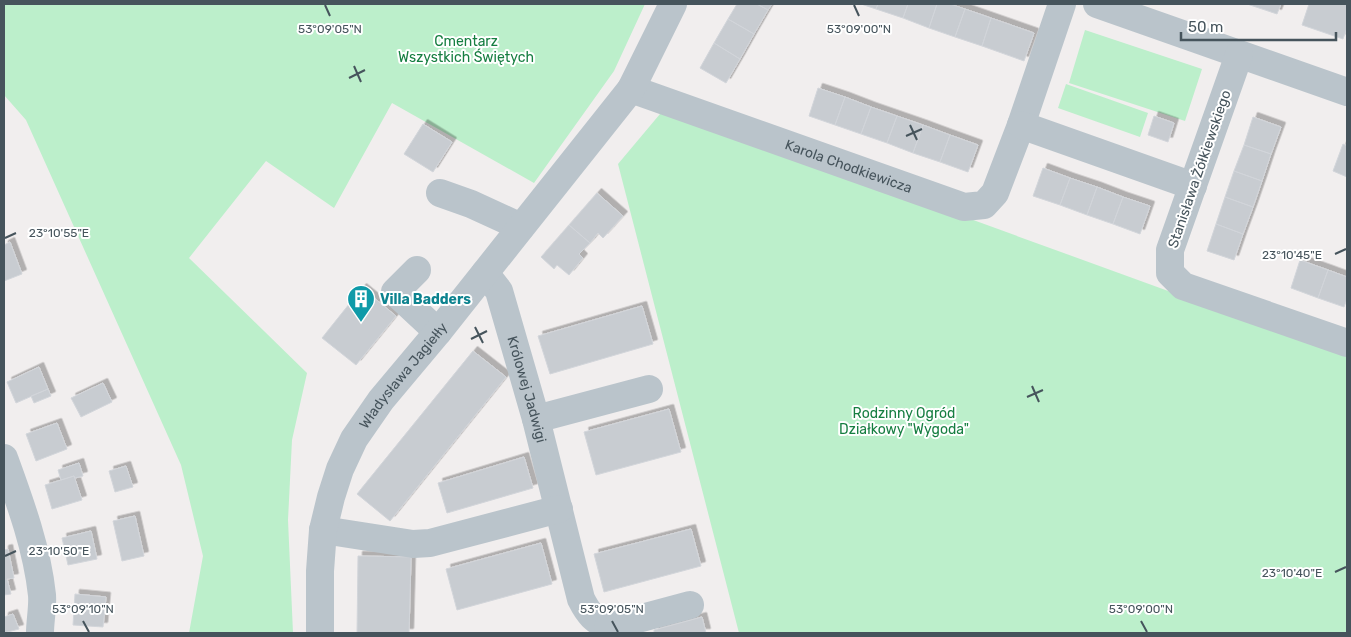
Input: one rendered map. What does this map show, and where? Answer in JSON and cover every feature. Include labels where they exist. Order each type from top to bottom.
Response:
[{"type":"street","name":"Władysława Jagiełły","points":[[320,633],[320,571],[323,530],[337,478],[354,439],[381,400],[438,332],[631,89],[673,4]]},
{"type":"street","name":"Karola Chodkiewicza","points":[[631,89],[964,207],[984,205],[995,193],[1021,125],[1062,4]]},
{"type":"street","points":[[1097,4],[1347,92]]},
{"type":"street","name":"Stanisława Żółkiewskiego","points":[[1239,55],[1170,250],[1170,272],[1183,286],[1347,343]]},
{"type":"street","points":[[1021,125],[1193,186]]},
{"type":"street","points":[[440,193],[479,207],[521,227]]},
{"type":"street","points":[[417,270],[395,292],[438,332]]},
{"type":"street","name":"Królowej Jadwigi","points":[[485,273],[499,290],[536,420],[581,599],[586,610],[594,620],[612,630]]},
{"type":"street","points":[[536,420],[649,389]]},
{"type":"street","points":[[4,458],[10,492],[32,543],[42,596],[40,633]]},
{"type":"street","points":[[323,530],[413,544],[430,543],[559,510]]},
{"type":"street","points":[[612,630],[690,605]]},
{"type":"green space","name":"Cmentarz Wszystkich Świętych","points":[[4,4],[645,4],[614,71],[534,183],[392,103],[334,208],[266,161],[189,258],[307,373],[292,440],[288,520],[293,633],[189,633],[203,556],[181,465],[26,120],[4,95]]},
{"type":"green space","points":[[1085,30],[1202,69],[1185,121],[1069,83]]},
{"type":"green space","points":[[1066,84],[1148,113],[1140,137],[1058,108]]},
{"type":"green space","name":"Rodzinny Ogród Działkowy \"Wygoda\"","points":[[665,108],[1347,356],[1347,633],[739,633],[618,164]]},
{"type":"building","points":[[737,4],[757,4],[768,10],[754,34],[728,19]]},
{"type":"building","points":[[757,4],[772,4],[768,10]]},
{"type":"building","points":[[861,4],[878,4],[876,9]]},
{"type":"building","points":[[878,4],[908,4],[903,18],[876,9]]},
{"type":"building","points":[[908,4],[937,4],[929,28],[903,18]]},
{"type":"building","points":[[937,4],[950,4],[965,9],[955,37],[929,28]]},
{"type":"building","points":[[1247,4],[1281,4],[1277,14]]},
{"type":"building","points":[[1309,4],[1347,4],[1347,28],[1343,39],[1302,25]]},
{"type":"building","points":[[965,9],[991,18],[982,46],[955,37]]},
{"type":"building","points":[[991,18],[1034,33],[1024,61],[982,46]]},
{"type":"building","points":[[728,19],[754,34],[740,59],[714,43]]},
{"type":"building","points":[[714,43],[740,59],[726,83],[700,68]]},
{"type":"building","points":[[818,88],[845,97],[835,125],[809,116]]},
{"type":"building","points":[[845,97],[871,107],[861,134],[835,125]]},
{"type":"building","points":[[871,107],[897,116],[887,143],[861,134]]},
{"type":"building","points":[[897,116],[923,125],[913,153],[887,143]]},
{"type":"building","points":[[1154,116],[1174,123],[1168,142],[1148,135]]},
{"type":"building","points":[[1253,117],[1281,127],[1271,154],[1244,145]]},
{"type":"building","points":[[423,124],[452,142],[433,172],[404,154]]},
{"type":"building","points":[[923,125],[950,135],[940,162],[913,153]]},
{"type":"building","points":[[950,135],[978,145],[968,172],[940,162]]},
{"type":"building","points":[[1343,144],[1347,146],[1347,177],[1333,171]]},
{"type":"building","points":[[1244,145],[1271,154],[1262,181],[1234,171]]},
{"type":"building","points":[[1043,168],[1070,178],[1060,205],[1033,196]]},
{"type":"building","points":[[1234,171],[1262,181],[1253,207],[1225,197]]},
{"type":"building","points":[[1070,178],[1097,187],[1087,215],[1060,205]]},
{"type":"building","points":[[1097,187],[1123,197],[1113,224],[1087,215]]},
{"type":"building","points":[[597,193],[623,216],[603,238],[598,233],[590,243],[569,225]]},
{"type":"building","points":[[1123,197],[1150,206],[1140,234],[1113,224]]},
{"type":"building","points":[[1225,197],[1253,207],[1243,234],[1216,224]]},
{"type":"building","points":[[1216,224],[1243,234],[1234,260],[1207,251]]},
{"type":"building","points":[[569,225],[590,243],[579,254],[583,258],[569,275],[557,265],[554,269],[541,257]]},
{"type":"building","points":[[10,242],[22,274],[4,281],[4,245]]},
{"type":"building","points":[[1300,260],[1328,270],[1318,298],[1291,288]]},
{"type":"building","points":[[1328,270],[1347,277],[1347,299],[1344,307],[1318,298]]},
{"type":"building","name":"Villa Badders","points":[[362,288],[396,316],[356,365],[322,338]]},
{"type":"building","points":[[642,306],[653,344],[550,374],[538,336]]},
{"type":"building","points":[[473,351],[506,377],[390,521],[357,494]]},
{"type":"building","points":[[39,367],[48,389],[16,403],[7,382]]},
{"type":"building","points":[[103,383],[112,402],[81,417],[71,398]]},
{"type":"building","points":[[48,389],[51,396],[34,403],[31,396]]},
{"type":"building","points":[[669,409],[681,452],[596,475],[584,432]]},
{"type":"building","points":[[57,423],[67,449],[36,461],[26,434]]},
{"type":"building","points":[[524,457],[533,488],[447,513],[438,483]]},
{"type":"building","points":[[79,463],[83,476],[75,478],[74,476],[61,480],[58,470]]},
{"type":"building","points":[[126,466],[133,487],[115,492],[109,471]]},
{"type":"building","points":[[74,476],[82,500],[52,509],[45,485]]},
{"type":"building","points":[[135,516],[144,556],[122,561],[113,521]]},
{"type":"building","points":[[691,529],[701,566],[604,592],[594,554]]},
{"type":"building","points":[[91,531],[97,559],[68,565],[62,538]]},
{"type":"building","points":[[541,543],[552,584],[457,610],[446,569]]},
{"type":"building","points":[[8,549],[14,578],[7,579],[11,594],[4,595],[4,550]]},
{"type":"building","points":[[358,556],[411,557],[409,633],[357,633]]},
{"type":"building","points":[[75,594],[106,597],[103,627],[73,625]]},
{"type":"building","points":[[13,614],[19,629],[4,633],[4,617]]},
{"type":"building","points":[[702,617],[706,633],[654,633],[654,630]]},
{"type":"place","name":"Villa Badders","points":[[361,323]]}]
